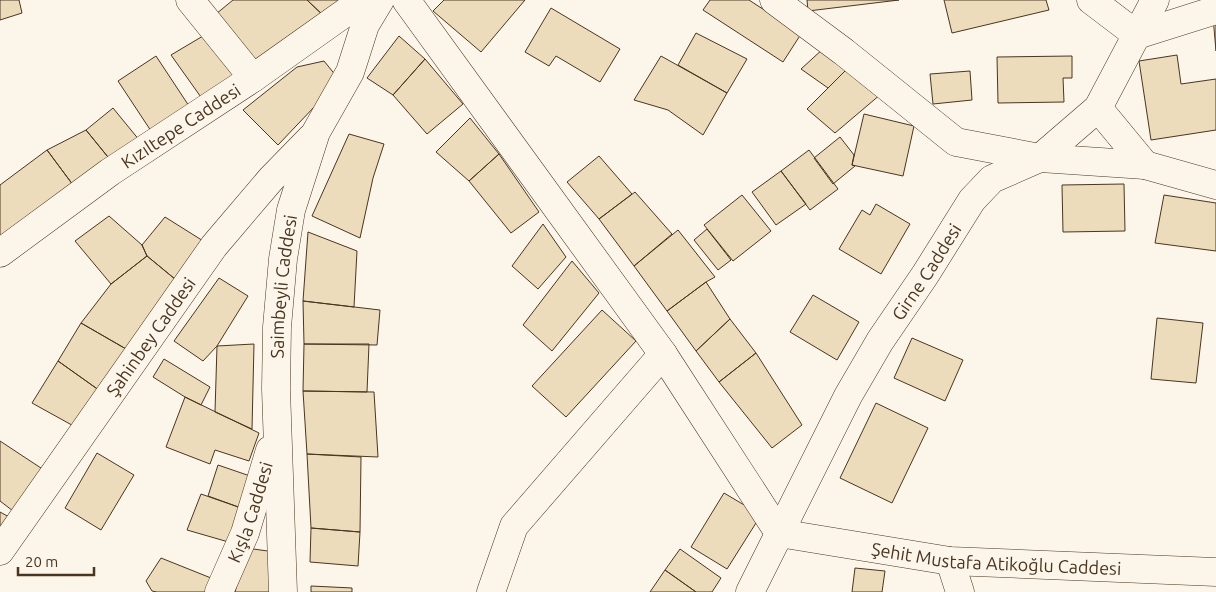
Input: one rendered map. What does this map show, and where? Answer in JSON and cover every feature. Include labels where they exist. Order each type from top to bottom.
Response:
[{"type":"street","points":[[190,0],[253,78]]},
{"type":"street","name":"Kızıltepe Caddesi","points":[[0,253],[110,172],[253,78],[363,0]]},
{"type":"street","name":"Saimbeyli Caddesi","points":[[283,592],[276,429],[277,327],[283,259],[291,210],[316,132],[350,72],[365,25],[380,0]]},
{"type":"street","points":[[406,0],[662,354],[779,533]]},
{"type":"street","points":[[774,0],[844,52],[956,142],[1040,158],[1145,165],[1216,185]]},
{"type":"street","points":[[1091,0],[1137,35],[1216,10]]},
{"type":"street","name":"Girne Caddesi","points":[[750,592],[848,396],[880,341],[926,275],[972,200],[992,178],[1040,158],[1098,108],[1155,0]]},
{"type":"street","points":[[1098,108],[1145,165]]},
{"type":"street","name":"Şahinbey Caddesi","points":[[0,552],[214,246],[271,178],[316,132]]},
{"type":"street","points":[[491,592],[514,526],[662,354]]},
{"type":"street","name":"Kışla Caddesi","points":[[220,592],[245,533],[276,429]]},
{"type":"street","name":"Şehit Mustafa Atikoğlu Caddesi","points":[[779,533],[950,561],[1170,581],[1216,572]]},
{"type":"street","points":[[950,561],[960,592]]},
{"type":"building","points":[[0,0],[19,0],[22,13],[0,20]]},
{"type":"building","points":[[233,0],[307,0],[326,18],[252,67],[216,14]]},
{"type":"building","points":[[307,0],[350,0],[326,18]]},
{"type":"building","points":[[444,0],[525,0],[481,52],[433,11]]},
{"type":"building","points":[[710,0],[749,0],[801,34],[783,62],[703,10]]},
{"type":"building","points":[[807,0],[899,0],[808,11]]},
{"type":"building","points":[[944,0],[1046,0],[1049,10],[952,33]]},
{"type":"building","points":[[551,8],[620,49],[600,82],[556,56],[549,66],[525,52]]},
{"type":"building","points":[[1213,17],[1216,17],[1216,51]]},
{"type":"building","points":[[208,33],[238,74],[203,100],[171,55]]},
{"type":"building","points":[[696,33],[747,59],[727,93],[678,65]]},
{"type":"building","points":[[399,36],[425,59],[393,95],[367,78]]},
{"type":"building","points":[[824,48],[849,67],[828,88],[801,69]]},
{"type":"building","points":[[1177,55],[1181,84],[1216,79],[1216,130],[1151,140],[1139,61]]},
{"type":"building","points":[[156,56],[191,109],[153,134],[118,81]]},
{"type":"building","points":[[661,56],[727,93],[703,135],[668,110],[634,100]]},
{"type":"building","points":[[1072,56],[1072,78],[1063,78],[1064,102],[998,103],[997,57]]},
{"type":"building","points":[[425,59],[463,104],[427,134],[393,95]]},
{"type":"building","points":[[324,61],[337,77],[335,85],[278,145],[243,110],[297,67]]},
{"type":"building","points":[[849,67],[881,94],[835,133],[807,109]]},
{"type":"building","points":[[970,71],[972,100],[933,104],[930,74]]},
{"type":"building","points":[[113,108],[140,141],[112,162],[86,130]]},
{"type":"building","points":[[864,114],[914,126],[903,176],[852,165]]},
{"type":"building","points":[[470,118],[499,154],[469,181],[436,152]]},
{"type":"building","points":[[86,130],[112,162],[76,189],[47,150]]},
{"type":"building","points":[[349,134],[384,144],[373,178],[360,238],[312,216]]},
{"type":"building","points":[[840,137],[854,155],[852,165],[855,166],[833,184],[814,158]]},
{"type":"building","points":[[47,150],[76,189],[0,246],[0,185]]},
{"type":"building","points":[[809,150],[838,189],[810,210],[781,171]]},
{"type":"building","points":[[499,154],[539,212],[511,233],[469,181]]},
{"type":"building","points":[[599,156],[632,194],[599,219],[567,182]]},
{"type":"building","points":[[781,171],[806,204],[776,225],[752,192]]},
{"type":"building","points":[[1124,184],[1125,231],[1063,232],[1062,185]]},
{"type":"building","points":[[635,192],[672,234],[634,266],[599,219]]},
{"type":"building","points":[[742,195],[771,231],[733,261],[704,225]]},
{"type":"building","points":[[1164,195],[1216,203],[1216,251],[1155,243]]},
{"type":"building","points":[[876,204],[910,224],[881,274],[839,249],[862,210],[870,215]]},
{"type":"building","points":[[109,216],[142,245],[147,256],[111,284],[75,241]]},
{"type":"building","points":[[165,217],[208,244],[181,284],[147,256],[142,245]]},
{"type":"building","points":[[543,224],[566,257],[538,289],[512,266]]},
{"type":"building","points":[[707,229],[731,260],[718,270],[694,240]]},
{"type":"building","points":[[678,230],[715,277],[667,311],[634,266]]},
{"type":"building","points":[[308,232],[357,251],[354,307],[303,301]]},
{"type":"building","points":[[147,256],[181,284],[133,353],[81,323],[111,284]]},
{"type":"building","points":[[572,261],[599,293],[552,351],[523,325]]},
{"type":"building","points":[[219,278],[248,296],[217,346],[203,361],[174,341]]},
{"type":"building","points":[[706,282],[730,319],[696,351],[667,311]]},
{"type":"building","points":[[813,295],[859,322],[837,360],[790,332]]},
{"type":"building","points":[[303,301],[380,310],[377,345],[304,344]]},
{"type":"building","points":[[602,310],[636,341],[566,417],[532,386]]},
{"type":"building","points":[[1157,318],[1203,323],[1196,383],[1151,379]]},
{"type":"building","points":[[730,319],[756,353],[719,382],[696,351]]},
{"type":"building","points":[[81,323],[133,353],[103,393],[58,361]]},
{"type":"building","points":[[912,338],[963,360],[945,401],[894,378]]},
{"type":"building","points":[[254,344],[252,429],[215,412],[217,346]]},
{"type":"building","points":[[304,344],[369,344],[367,392],[303,391]]},
{"type":"building","points":[[756,353],[802,425],[772,448],[719,382]]},
{"type":"building","points":[[164,359],[210,387],[201,405],[153,377]]},
{"type":"building","points":[[58,361],[103,393],[79,429],[32,403]]},
{"type":"building","points":[[303,391],[374,392],[378,457],[307,454]]},
{"type":"building","points":[[185,397],[259,433],[249,461],[215,450],[210,464],[166,447]]},
{"type":"building","points":[[876,403],[928,428],[892,503],[840,478]]},
{"type":"building","points":[[0,441],[47,472],[17,514],[0,501]]},
{"type":"building","points":[[97,453],[134,475],[101,530],[65,508]]},
{"type":"building","points":[[307,454],[361,457],[360,532],[311,528]]},
{"type":"building","points":[[218,465],[253,477],[244,509],[208,496]]},
{"type":"building","points":[[724,493],[761,515],[727,569],[691,547]]},
{"type":"building","points":[[201,494],[244,509],[232,543],[187,530]]},
{"type":"building","points":[[0,512],[11,518],[0,535]]},
{"type":"building","points":[[311,528],[360,532],[358,566],[310,562]]},
{"type":"building","points":[[246,548],[275,552],[273,592],[235,592]]},
{"type":"building","points":[[680,549],[721,578],[712,592],[696,592],[665,570]]},
{"type":"building","points":[[161,558],[216,580],[208,592],[152,591],[146,581]]},
{"type":"building","points":[[855,568],[885,571],[882,592],[852,592]]},
{"type":"building","points":[[665,570],[696,592],[650,592]]},
{"type":"building","points":[[311,586],[352,588],[352,592],[311,592]]}]
